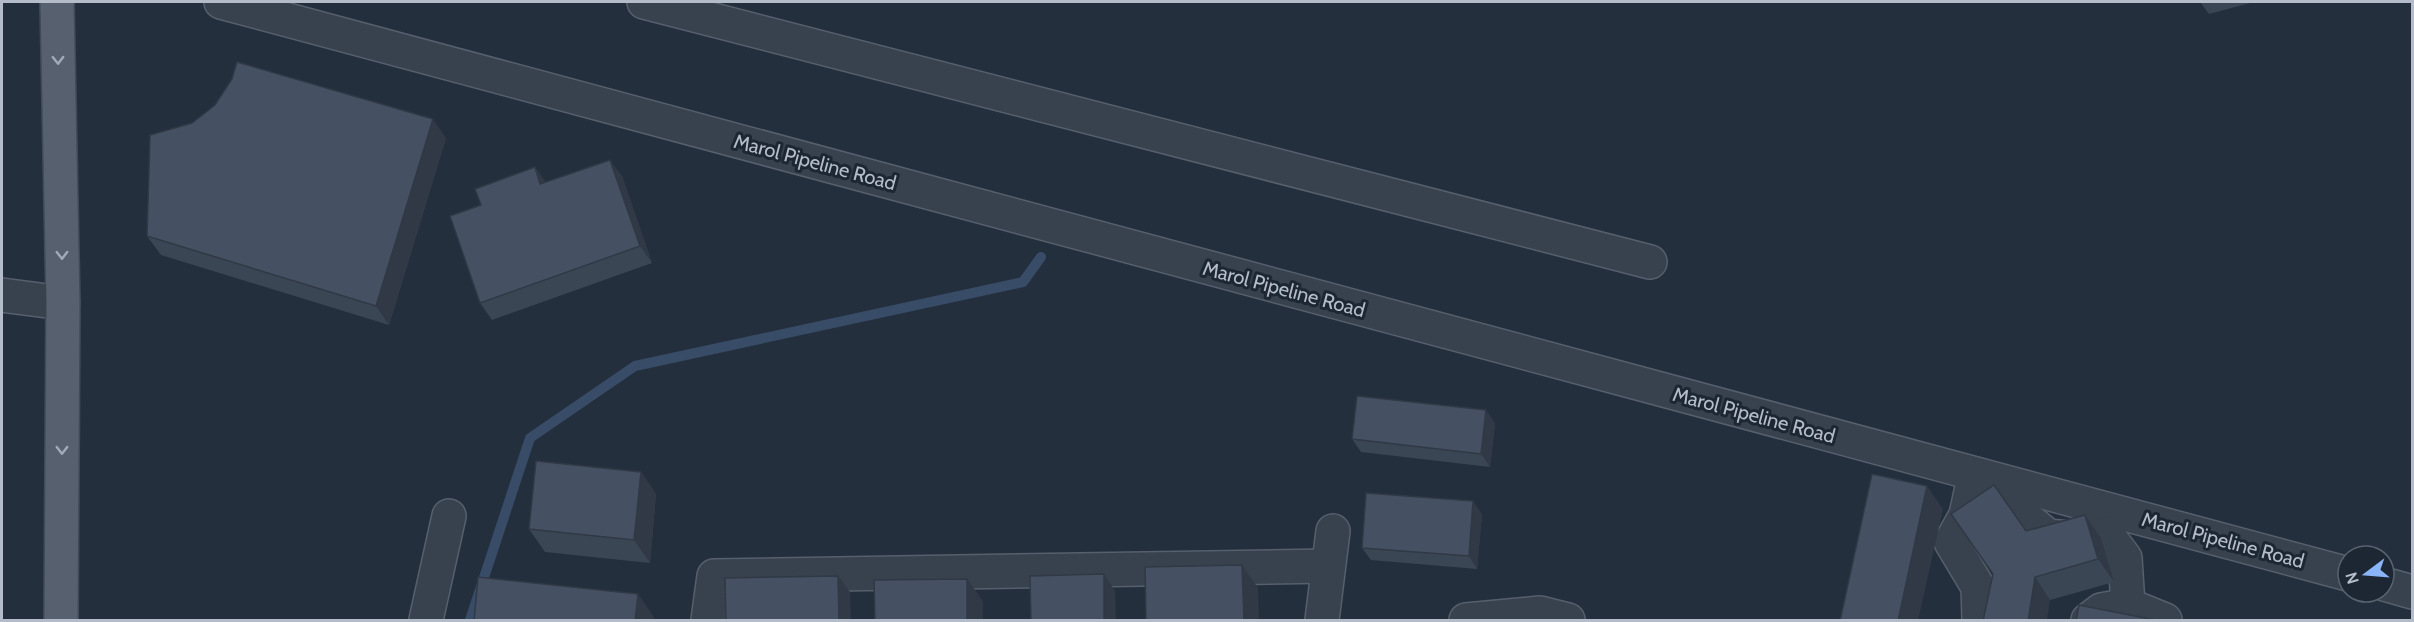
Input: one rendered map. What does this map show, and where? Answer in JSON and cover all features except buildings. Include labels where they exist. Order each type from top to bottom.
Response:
[{"type":"main road","points":[[57,2],[63,303],[61,621]]},
{"type":"street","name":"Marol Pipeline Road","points":[[221,2],[2336,571]]},
{"type":"street","points":[[644,2],[1650,262]]},
{"type":"street","points":[[2,295],[63,303]]},
{"type":"street","points":[[1977,474],[1966,515],[1951,542],[1978,587],[1979,621]]},
{"type":"street","points":[[1966,515],[2007,503],[2048,536],[2070,538],[2107,534],[2125,558],[2128,604]]},
{"type":"street","points":[[426,621],[449,516]]},
{"type":"street","points":[[2125,558],[2152,522]]},
{"type":"street","points":[[1322,621],[1333,531]]},
{"type":"street","points":[[708,621],[714,576],[1328,566]]},
{"type":"street","points":[[2396,587],[2412,592]]},
{"type":"street","points":[[2088,621],[2101,610],[2128,604],[2165,621]]},
{"type":"street","points":[[1466,621],[1540,613],[1568,621]]},
{"type":"waterway","points":[[470,620],[530,438],[635,366],[1023,282],[1041,257]]}]
